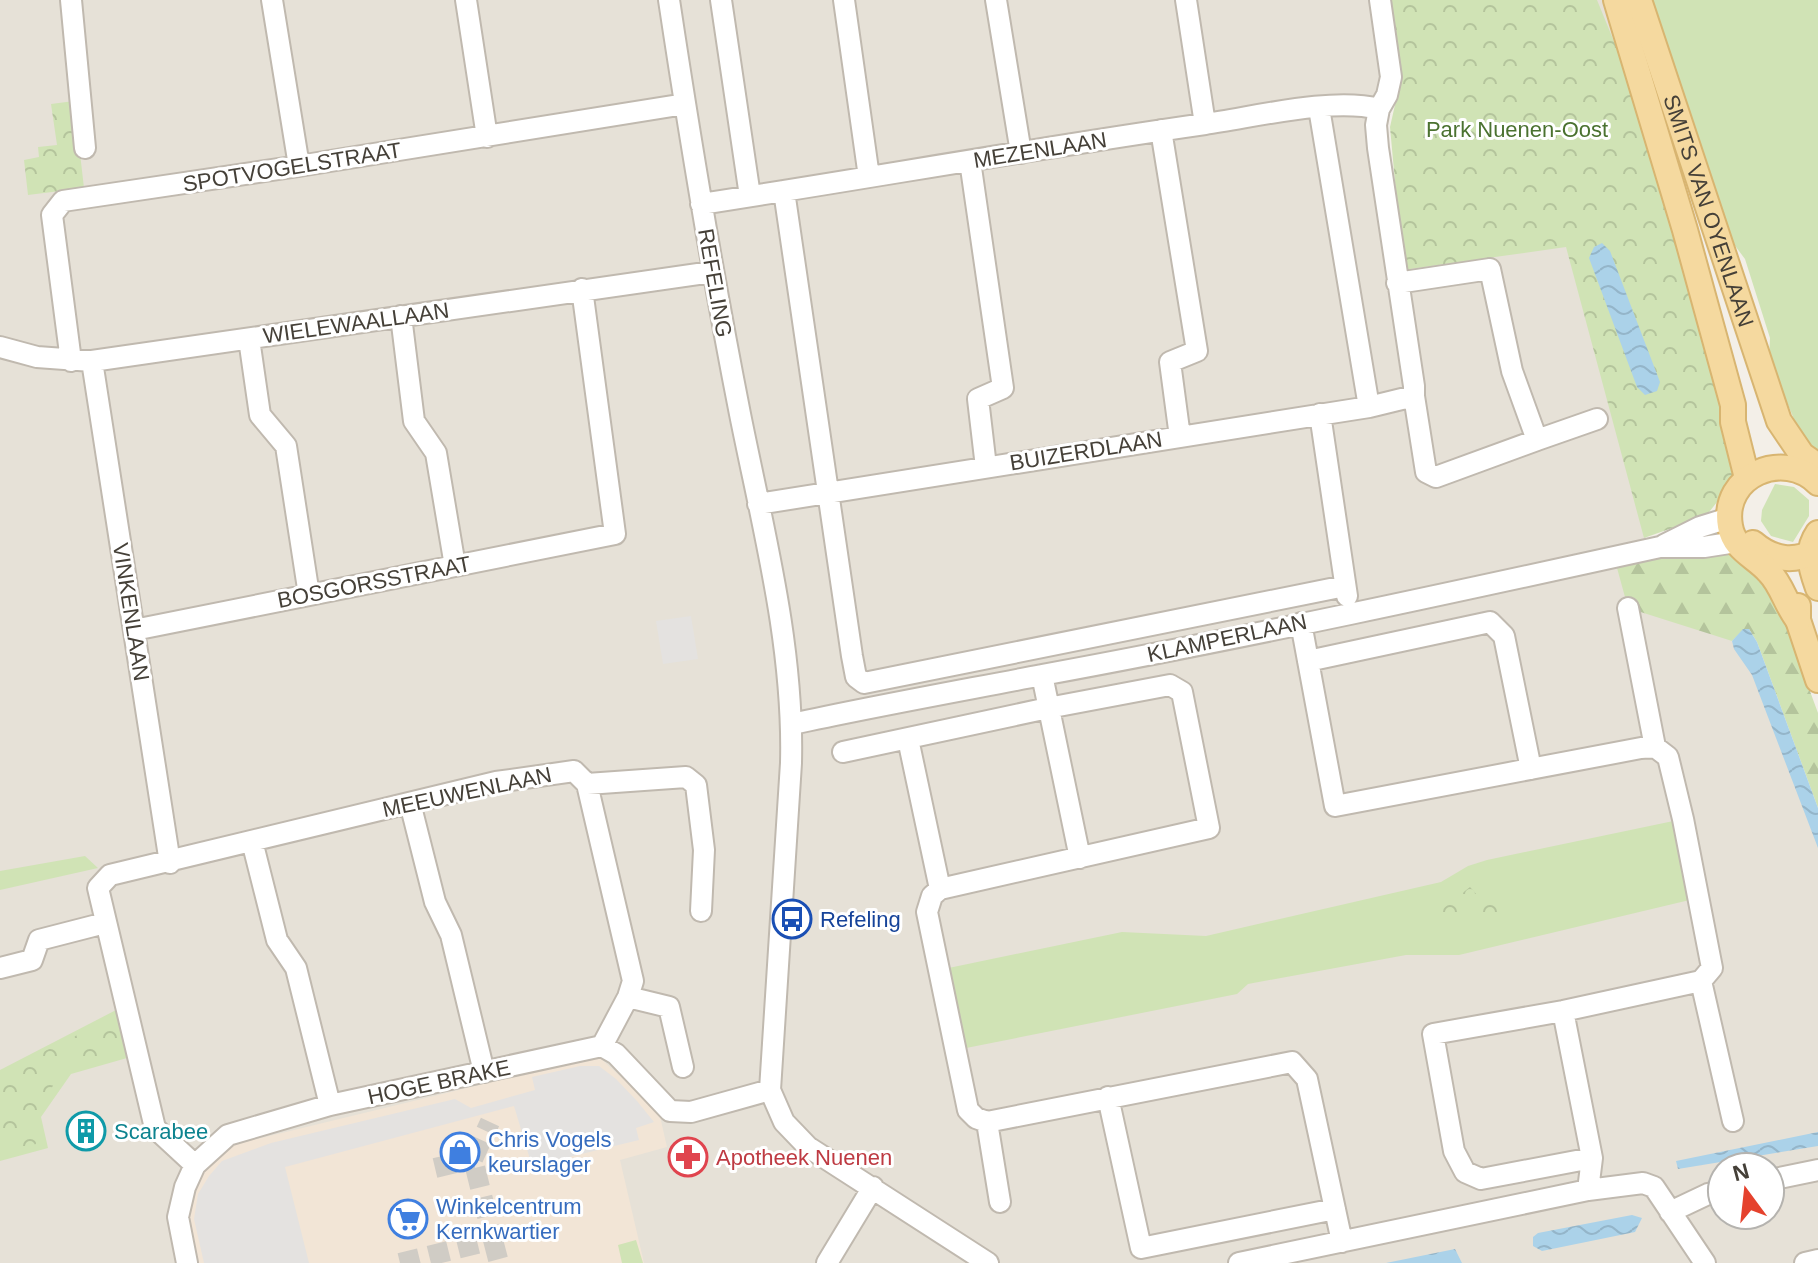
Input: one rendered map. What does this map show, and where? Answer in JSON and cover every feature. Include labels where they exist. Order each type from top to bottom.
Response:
[{"type":"main road","name":"SMITS VAN OYENLAAN","points":[[1616,0],[1685,230],[1733,405],[1742,418],[1753,475]]},
{"type":"main road","name":"SMITS VAN OYENLAAN","points":[[1639,0],[1779,421],[1804,463]]},
{"type":"main road","points":[[1818,483],[1810,476],[1804,463],[1753,475],[1734,496],[1729,518],[1747,555],[1776,566],[1798,603],[1798,620],[1818,680]]},
{"type":"main road","points":[[1742,540],[1743,508],[1758,482],[1753,475]]},
{"type":"main road","points":[[1776,566],[1815,546],[1818,588]]},
{"type":"street","points":[[71,0],[85,148]]},
{"type":"street","points":[[272,0],[299,166]]},
{"type":"street","points":[[466,0],[487,137]]},
{"type":"street","name":"REFELING","points":[[669,0],[712,272],[786,646],[792,724],[770,1090]]},
{"type":"street","points":[[721,0],[750,196]]},
{"type":"street","points":[[844,0],[869,177]]},
{"type":"street","points":[[996,0],[1021,153]]},
{"type":"street","points":[[1186,0],[1205,124]]},
{"type":"street","points":[[1380,0],[1391,77],[1376,125],[1378,148],[1426,472],[1436,477],[1597,419]]},
{"type":"street","name":"SPOTVOGELSTRAAT","points":[[82,361],[52,215],[63,201],[685,104]]},
{"type":"street","name":"MEZENLAAN","points":[[701,204],[1161,130],[1359,104],[1379,109]]},
{"type":"street","points":[[1319,108],[1369,407]]},
{"type":"street","points":[[1161,130],[1197,351],[1170,362],[1180,437]]},
{"type":"street","points":[[970,161],[1003,388],[978,399],[986,467]]},
{"type":"street","points":[[784,191],[827,493]]},
{"type":"street","points":[[1397,283],[1490,269],[1512,371],[1537,440]]},
{"type":"street","name":"WIELEWAALLAAN","points":[[0,347],[37,357],[82,361],[712,272]]},
{"type":"street","name":"BOSGORSSTRAAT","points":[[134,630],[615,534],[582,289]]},
{"type":"street","points":[[401,316],[414,421],[436,453],[455,566]]},
{"type":"street","points":[[249,339],[260,415],[286,446],[309,595]]},
{"type":"street","name":"VINKENLAAN","points":[[82,361],[134,630],[170,863]]},
{"type":"street","name":"BUIZERDLAAN","points":[[758,504],[1369,407],[1414,396]]},
{"type":"street","points":[[1320,414],[1350,612]]},
{"type":"street","name":"KLAMPERLAAN","points":[[827,493],[856,677],[864,683],[1345,586]]},
{"type":"street","name":"KLAMPERLAAN","points":[[1660,547],[1700,527],[1729,518]]},
{"type":"street","name":"KLAMPERLAAN","points":[[792,724],[925,695],[1301,623],[1660,547],[1704,547],[1742,540]]},
{"type":"street","points":[[1592,1158],[1481,1179],[1465,1172],[1454,1151],[1433,1034],[1563,1011],[1701,981],[1712,968],[1668,757],[1655,747],[1628,608]]},
{"type":"street","points":[[1308,661],[1490,622],[1504,636],[1531,769]]},
{"type":"street","points":[[1301,623],[1335,806],[1655,747]]},
{"type":"street","points":[[1042,675],[1080,858]]},
{"type":"street","points":[[843,752],[1170,685],[1182,692],[1209,828],[940,889],[932,896],[927,912],[968,1110],[976,1118],[987,1122],[1292,1062],[1307,1079],[1342,1242]]},
{"type":"street","points":[[908,739],[940,889]]},
{"type":"street","name":"MEEUWENLAAN","points":[[105,923],[98,888],[110,875],[496,782],[574,771],[587,784],[686,777],[696,785],[704,850],[701,911]]},
{"type":"street","points":[[587,784],[633,981],[602,1046],[616,1054],[670,1111],[691,1112],[770,1090],[784,1122],[808,1147],[988,1263]]},
{"type":"street","points":[[410,803],[435,902],[451,935],[484,1072]]},
{"type":"street","points":[[252,841],[277,940],[296,968],[330,1105]]},
{"type":"street","points":[[0,968],[32,960],[39,940],[105,923],[155,1128],[195,1165]]},
{"type":"street","points":[[1701,981],[1733,1121]]},
{"type":"street","points":[[628,997],[669,1007],[683,1067]]},
{"type":"street","points":[[1563,1011],[1592,1158],[1588,1190]]},
{"type":"street","name":"HOGE BRAKE","points":[[187,1263],[178,1217],[185,1187],[195,1165],[228,1135],[330,1105],[602,1046]]},
{"type":"street","points":[[1108,1097],[1141,1248],[1335,1209]]},
{"type":"street","points":[[987,1122],[1000,1202]]},
{"type":"street","points":[[1786,1177],[1818,1170]]},
{"type":"street","points":[[1239,1263],[1588,1190],[1643,1183],[1654,1187],[1705,1263]]},
{"type":"street","points":[[827,1263],[873,1187]]},
{"type":"street","points":[[1670,1212],[1706,1195]]},
{"type":"street","points":[[1805,1263],[1818,1260]]},
{"type":"shaded area","points":[[0,0],[1818,0],[1400,87],[1381,120],[1386,160],[1408,257],[1574,239],[1646,539],[1732,641],[1754,674],[1818,842],[1818,1263],[0,1263]]},
{"type":"shaded area","points":[[691,616],[698,659],[663,664],[656,621]]},
{"type":"shaded area","points":[[598,1056],[659,1112],[667,1147],[620,1160],[644,1263],[196,1263],[186,1215],[198,1178],[228,1146]]},
{"type":"shaded area","points":[[580,1066],[599,1066],[616,1079],[654,1122],[636,1128],[639,1140],[532,1166],[514,1106],[285,1167],[309,1263],[204,1263],[194,1219],[198,1194],[222,1161],[271,1143],[455,1099],[471,1108],[535,1090],[532,1077]]},
{"type":"green space","name":"Park Nuenen-Oost","points":[[1389,0],[1597,0],[1645,117],[1736,458],[1732,483],[1706,516],[1644,538],[1566,247],[1403,270],[1390,127],[1401,78]]},
{"type":"green space","points":[[1645,0],[1818,0],[1818,456],[1802,438],[1769,360],[1770,338],[1745,259],[1730,239]]},
{"type":"green space","points":[[74,101],[84,188],[28,195],[24,160],[39,157],[38,147],[57,145],[51,104]]},
{"type":"green space","points":[[1775,484],[1794,487],[1809,500],[1809,516],[1793,542],[1771,536],[1761,521],[1762,510]]},
{"type":"green space","points":[[1724,551],[1754,571],[1772,588],[1818,713],[1818,808],[1757,642],[1749,629],[1743,630],[1732,641],[1628,608],[1614,557]]},
{"type":"green space","points":[[1683,819],[1698,898],[1459,955],[1406,955],[1248,984],[1237,994],[956,1050],[939,970],[1122,932],[1206,936],[1441,882],[1468,866],[1487,860]]},
{"type":"green space","points":[[85,856],[98,868],[0,890],[0,871]]},
{"type":"green space","points":[[1470,887],[1484,903],[1503,909],[1494,927],[1473,914],[1455,927],[1440,911]]},
{"type":"green space","points":[[118,1009],[127,1058],[71,1074],[41,1117],[48,1148],[0,1161],[0,1070]]},
{"type":"green space","points":[[114,1017],[122,1056],[66,1065],[34,1116],[36,1144],[0,1154],[0,1073]]},
{"type":"green space","points":[[636,1240],[643,1263],[622,1263],[618,1245]]},
{"type":"water","points":[[1602,243],[1610,251],[1660,382],[1657,391],[1645,395],[1637,387],[1589,258],[1594,247]]},
{"type":"water","points":[[1743,629],[1749,629],[1757,642],[1818,808],[1818,848],[1752,675],[1734,649],[1732,641]]},
{"type":"water","points":[[1818,1132],[1818,1146],[1786,1151],[1725,1151]]},
{"type":"water","points":[[1706,1155],[1706,1164],[1678,1169],[1676,1161]]},
{"type":"water","points":[[1632,1215],[1642,1218],[1635,1232],[1542,1251],[1533,1246],[1533,1237],[1538,1233]]},
{"type":"water","points":[[1455,1249],[1462,1263],[1386,1263]]},
{"type":"tunnel","points":[[400,1263],[493,1240],[473,1159],[490,1122]]},
{"type":"tunnel","points":[[435,1168],[473,1159]]},
{"type":"tunnel","points":[[493,1240],[499,1263]]},
{"type":"place","name":"Refeling","points":[[792,919]]},
{"type":"place","name":"Scarabee","points":[[86,1131]]},
{"type":"place","name":"Chris Vogels keurslager","points":[[460,1152]]},
{"type":"place","name":"Apotheek Nuenen","points":[[688,1157]]},
{"type":"place","name":"Winkelcentrum Kernkwartier","points":[[408,1219]]}]
